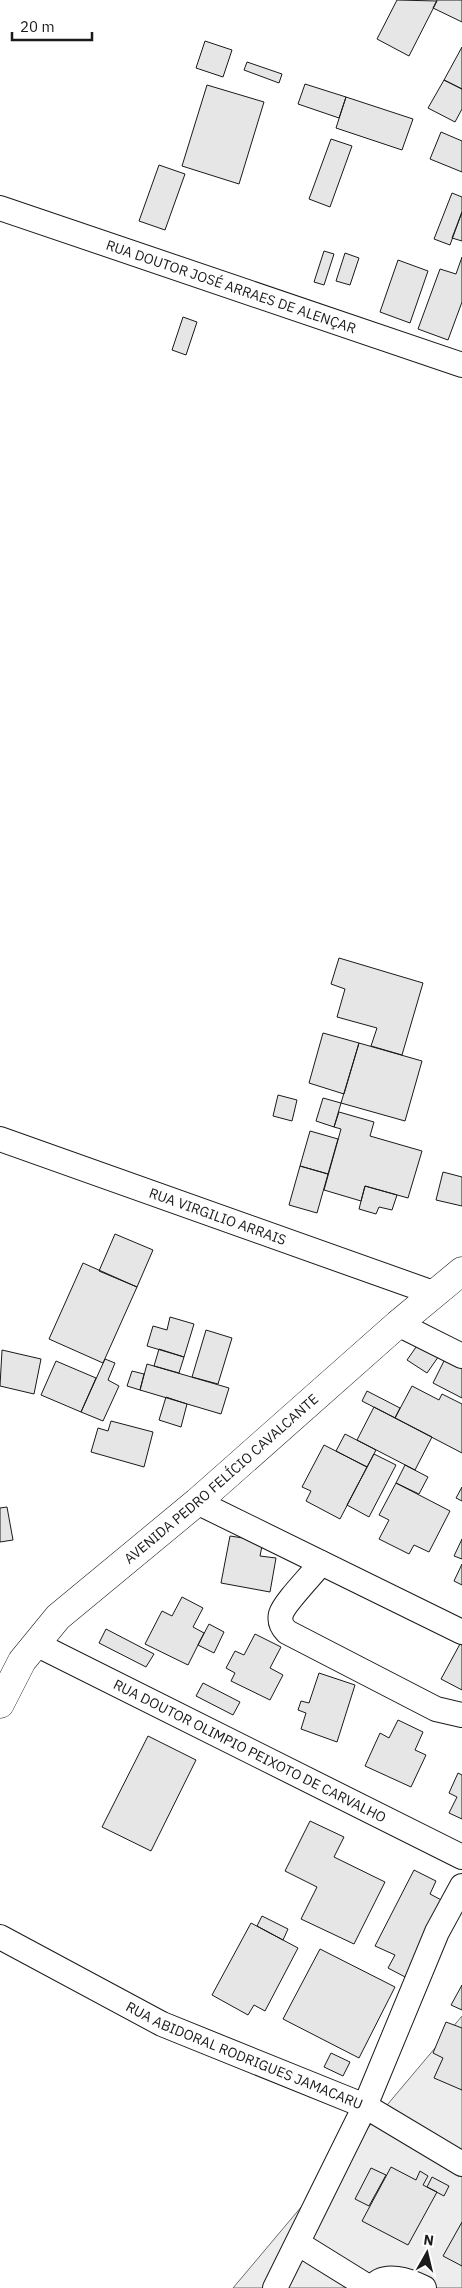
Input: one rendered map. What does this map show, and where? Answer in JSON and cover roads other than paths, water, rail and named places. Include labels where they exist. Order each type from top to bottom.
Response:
[{"type":"street","name":"RUA DOUTOR JOSÉ ARRAES DE ALENÇAR","points":[[0,208],[462,365]]},
{"type":"street","name":"RUA VIRGILIO ARRAIS","points":[[0,1139],[436,1294]]},
{"type":"street","name":"AVENIDA PEDRO FELÍCIO CAVALCANTE","points":[[0,1704],[22,1661],[58,1617],[197,1502],[398,1324],[462,1271]]},
{"type":"street","points":[[398,1324],[462,1356]]},
{"type":"street","points":[[197,1502],[462,1632]]},
{"type":"street","points":[[321,1563],[282,1611],[280,1617],[282,1628],[436,1709],[462,1715]]},
{"type":"street","name":"RUA DOUTOR OLIMPIO PEIXOTO DE CARVALHO","points":[[36,1644],[462,1857]]},
{"type":"street","points":[[462,1886],[437,1932],[365,2106],[462,2164]]},
{"type":"street","name":"RUA ABIDORAL RODRIGUES JAMACARU","points":[[0,1937],[162,2024],[365,2106],[299,2244],[275,2288]]},
{"type":"street","points":[[299,2244],[371,2288],[380,2281],[396,2279],[409,2281],[424,2288]]}]
